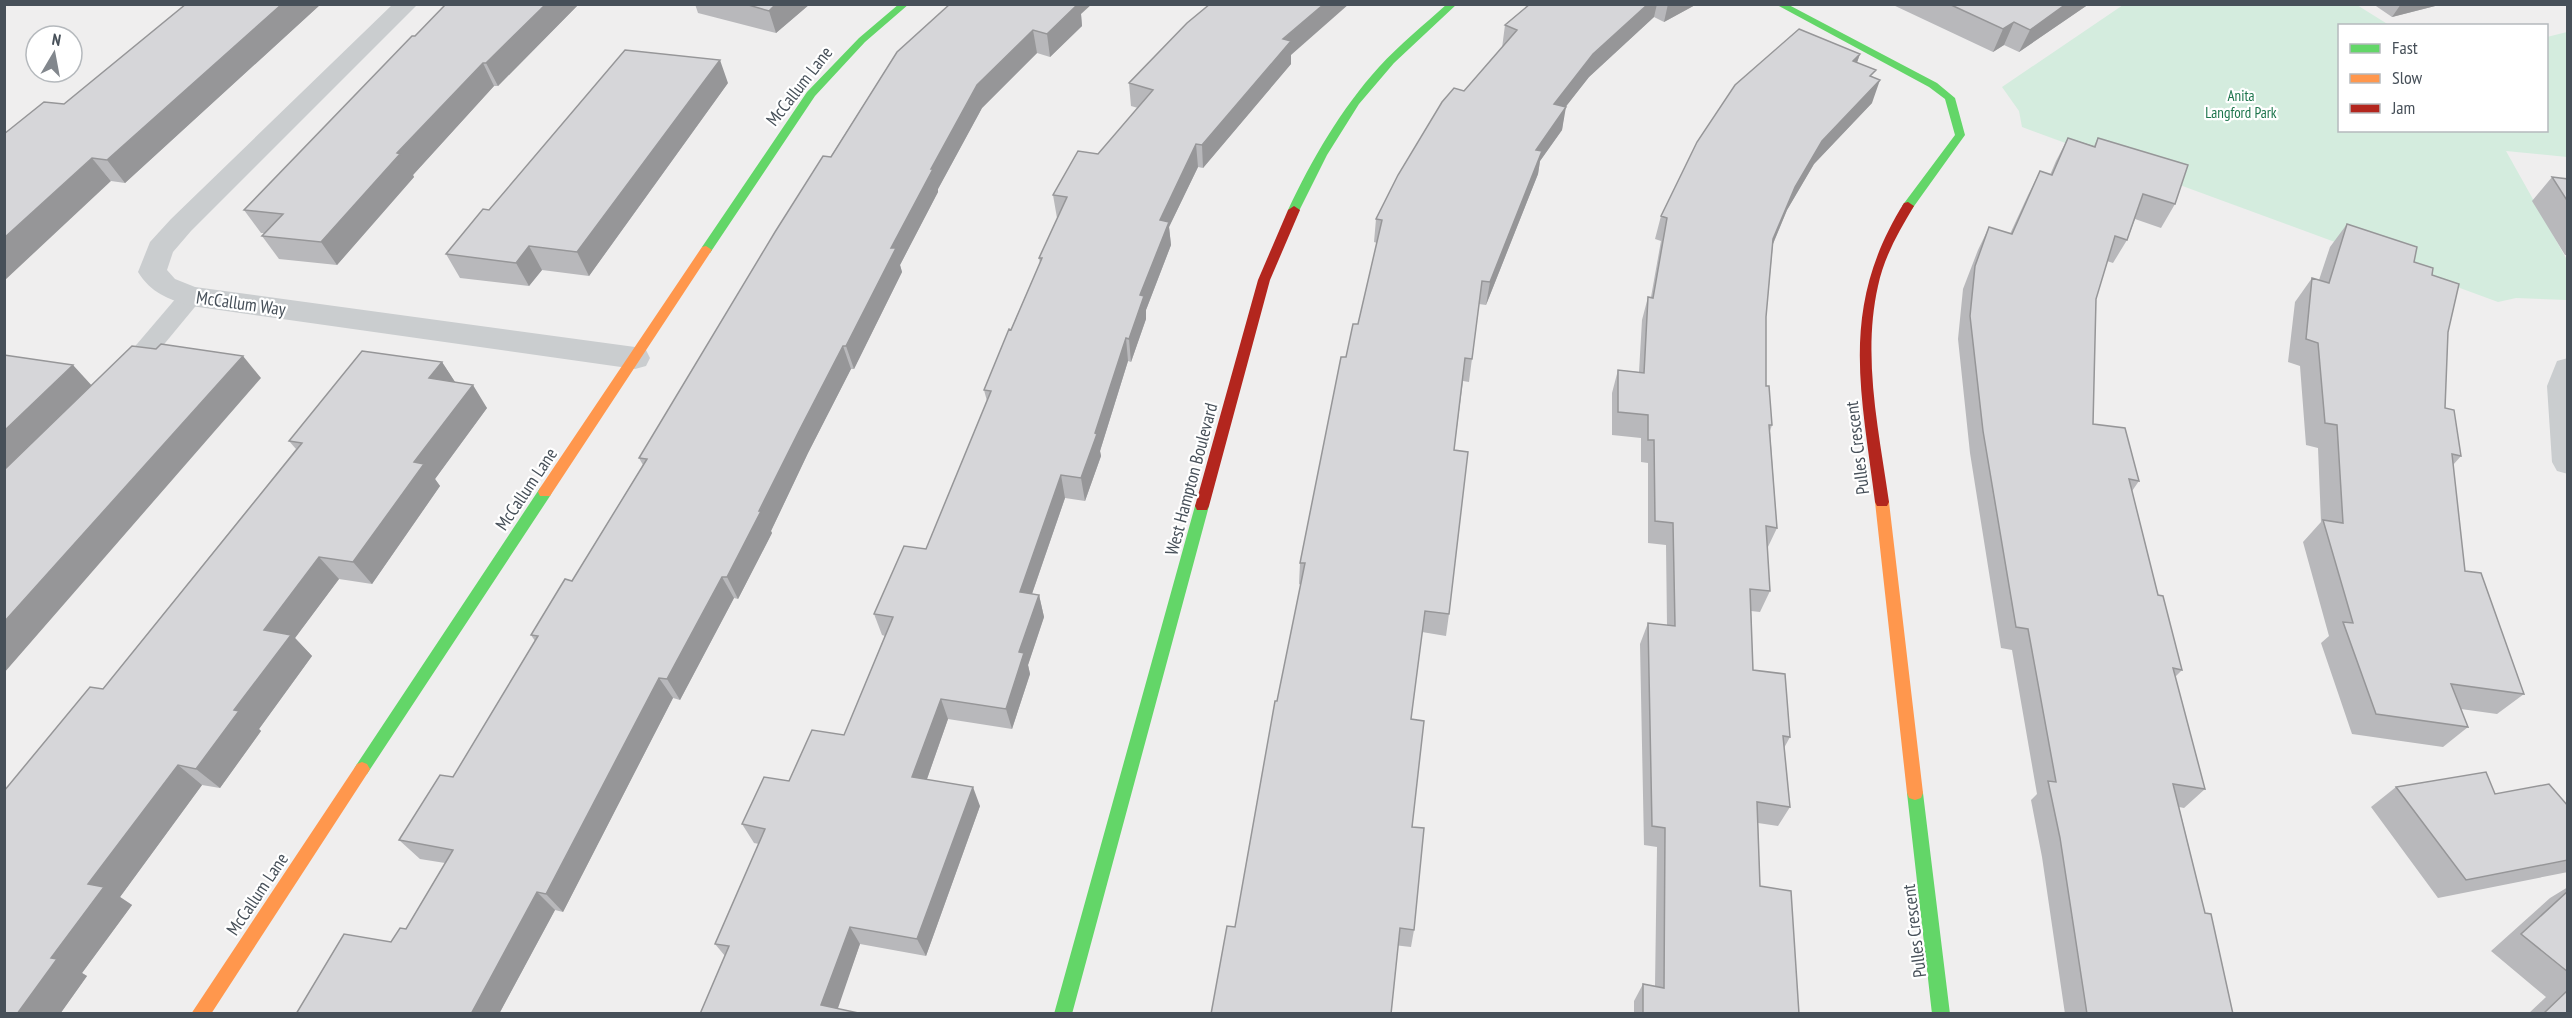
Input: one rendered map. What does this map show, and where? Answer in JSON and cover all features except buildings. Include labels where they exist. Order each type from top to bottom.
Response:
[{"type":"street","name":"McCallum Way","points":[[407,4],[180,225],[160,249],[152,272],[165,286],[191,296],[635,358]]},
{"type":"street","name":"McCallum Lane","points":[[200,1014],[799,109],[825,76],[854,46],[905,4]]},
{"type":"street","name":"West Hampton Boulevard","points":[[1063,1014],[1264,280],[1286,224],[1310,175],[1342,122],[1373,79],[1452,4]]},
{"type":"street","name":"Pulles Crescent","points":[[1779,4],[1933,85],[1950,98],[1960,135],[1916,191],[1894,228],[1877,269],[1872,288],[1868,308],[1867,348],[1869,393],[1941,1014]]},
{"type":"street","points":[[2568,369],[2562,386],[2568,462]]},
{"type":"lane","points":[[108,392],[132,368],[191,296]]},
{"type":"green space","name":"Anita Langford Park","points":[[2123,5],[2357,5],[2387,24],[2338,24],[2338,132],[2548,132],[2548,37],[2567,32],[2567,157],[2506,151],[2567,260],[2567,300],[2516,298],[2498,302],[2022,127],[2019,111],[2002,87]]},
{"type":"traffic: fast","points":[[706,250],[811,94],[862,40],[905,4]]},
{"type":"traffic: fast","points":[[1294,210],[1322,155],[1368,86],[1390,61],[1453,4]]},
{"type":"traffic: fast","points":[[1779,4],[1933,85],[1950,98],[1960,135],[1908,206]]},
{"type":"traffic: fast","points":[[362,769],[545,492]]},
{"type":"traffic: fast","points":[[1063,1014],[1202,506]]},
{"type":"traffic: fast","points":[[1915,793],[1941,1014]]},
{"type":"traffic: slow","points":[[545,492],[706,250]]},
{"type":"traffic: slow","points":[[1882,502],[1915,793]]},
{"type":"traffic: slow","points":[[200,1014],[362,769]]},
{"type":"traffic: jam","points":[[1882,502],[1868,394],[1866,366],[1868,312],[1878,265],[1908,206]]},
{"type":"traffic: jam","points":[[1202,506],[1264,280],[1294,210]]}]
